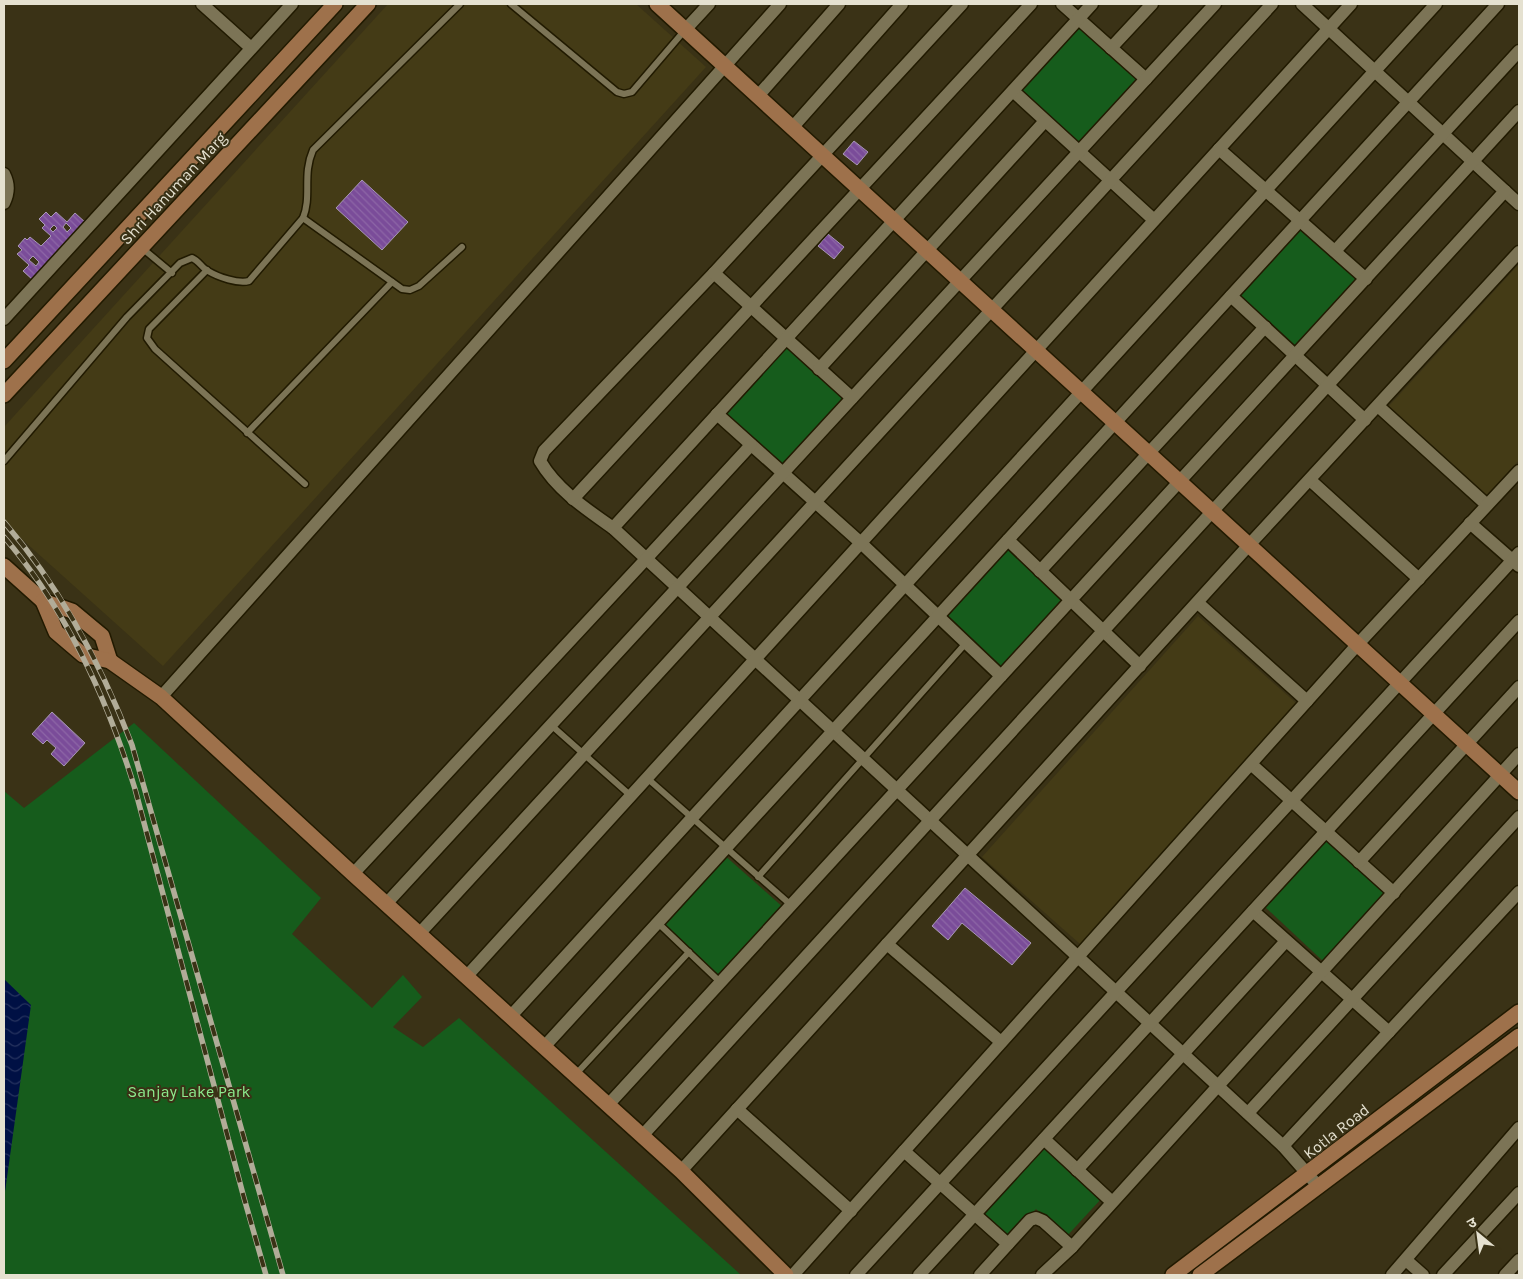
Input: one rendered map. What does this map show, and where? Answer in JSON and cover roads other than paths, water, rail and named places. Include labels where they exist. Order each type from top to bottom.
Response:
[{"type":"street","points":[[202,4],[251,48]]},
{"type":"street","points":[[4,320],[292,4]]},
{"type":"street","name":"Shri Hanuman Marg","points":[[4,361],[335,4]]},
{"type":"street","name":"Shri Hanuman Marg","points":[[4,395],[368,4]]},
{"type":"street","points":[[657,4],[1519,792]]},
{"type":"street","points":[[685,30],[709,4]]},
{"type":"street","points":[[162,697],[780,4]]},
{"type":"street","points":[[758,96],[838,4]]},
{"type":"street","points":[[792,128],[902,4]]},
{"type":"street","points":[[962,4],[714,273],[544,451],[540,461],[547,473],[573,499],[612,528],[1283,1146],[1319,1187]]},
{"type":"street","points":[[573,499],[1031,4]]},
{"type":"street","points":[[1062,4],[1146,79]]},
{"type":"street","points":[[612,528],[1092,4]]},
{"type":"street","points":[[1111,48],[1152,4]]},
{"type":"street","points":[[386,904],[1215,4]]},
{"type":"street","points":[[419,934],[1272,4]]},
{"type":"street","points":[[642,1136],[1328,385],[1514,195],[1473,162],[1302,4]]},
{"type":"street","points":[[466,977],[1351,4]]},
{"type":"street","points":[[510,1017],[1436,4]]},
{"type":"street","points":[[544,1048],[1498,4]]},
{"type":"street","points":[[1335,251],[1519,51]]},
{"type":"street","points":[[1013,91],[1154,220]]},
{"type":"street","points":[[608,1105],[1519,111]]},
{"type":"street","points":[[819,369],[1045,121]]},
{"type":"street","points":[[1219,149],[1366,279]]},
{"type":"street","points":[[4,174],[8,182],[8,191],[4,203]]},
{"type":"street","points":[[681,1171],[1519,252]]},
{"type":"street","points":[[714,273],[852,398]]},
{"type":"street","points":[[1231,296],[1365,420]]},
{"type":"street","points":[[1040,571],[1265,327]]},
{"type":"street","points":[[1378,406],[1488,505]]},
{"type":"street","points":[[717,414],[861,543],[1001,676]]},
{"type":"street","points":[[352,874],[751,445]]},
{"type":"street","points":[[792,1275],[1358,644],[1519,471]]},
{"type":"street","points":[[1310,480],[1419,579]]},
{"type":"street","points":[[856,1275],[1400,683],[1517,560],[1470,524]]},
{"type":"street","points":[[1008,540],[1140,666]]},
{"type":"street","points":[[4,566],[43,601],[72,611],[102,636],[110,661]]},
{"type":"street","points":[[43,601],[56,632],[83,655],[110,661],[162,697],[352,874],[681,1171],[786,1275]]},
{"type":"street","points":[[1198,603],[1307,701]]},
{"type":"street","points":[[919,1275],[1519,621]]},
{"type":"street","points":[[1359,862],[1519,687]]},
{"type":"street","points":[[1042,1275],[1072,1247],[1519,754]]},
{"type":"street","points":[[1251,764],[1394,892]]},
{"type":"street","points":[[1248,1114],[1519,817]]},
{"type":"street","points":[[1283,1146],[1519,892]]},
{"type":"street","points":[[1253,911],[1389,1032]]},
{"type":"street","points":[[1077,1170],[1286,941]]},
{"type":"street","points":[[888,944],[1002,1042]]},
{"type":"street","name":"Kotla Road","points":[[1173,1275],[1519,1012]]},
{"type":"street","name":"Kotla Road","points":[[1200,1275],[1519,1036]]},
{"type":"street","points":[[737,1110],[851,1211]]},
{"type":"street","points":[[1392,1275],[1519,1128]]},
{"type":"street","points":[[1044,1139],[1112,1202]]},
{"type":"street","points":[[904,1151],[1008,1244]]},
{"type":"street","points":[[1443,1275],[1519,1193]]},
{"type":"street","points":[[980,1275],[1030,1220],[1036,1218],[1043,1221],[1072,1247]]},
{"type":"street","points":[[1406,1260],[1423,1275]]},
{"type":"street","points":[[1505,1275],[1519,1260]]},
{"type":"lane","points":[[4,461],[126,317],[180,263],[192,258],[207,270],[243,282],[248,281],[304,218],[307,209],[307,166],[313,150],[460,4]]},
{"type":"lane","points":[[510,4],[617,92],[624,94],[632,92],[685,30]]},
{"type":"lane","points":[[304,218],[402,289],[410,290],[419,286],[462,247]]},
{"type":"lane","points":[[142,247],[172,272]]},
{"type":"lane","points":[[207,270],[149,329],[147,338],[155,349],[305,484]]},
{"type":"lane","points":[[247,433],[392,282]]},
{"type":"lane","points":[[758,877],[966,643]]},
{"type":"lane","points":[[551,725],[631,796]]},
{"type":"lane","points":[[647,778],[791,905]]},
{"type":"lane","points":[[658,923],[720,982]]},
{"type":"lane","points":[[575,1075],[689,952]]},
{"type":"water","points":[[4,979],[31,1005],[4,1199]]},
{"type":"railway","points":[[4,522],[44,573],[78,628],[107,685],[132,745],[283,1275]]},
{"type":"railway","points":[[4,537],[47,594],[65,624],[98,688],[124,755],[135,789],[266,1275]]},
{"type":"park label","name":"Sanjay Lake Park","points":[[189,1091]]}]
